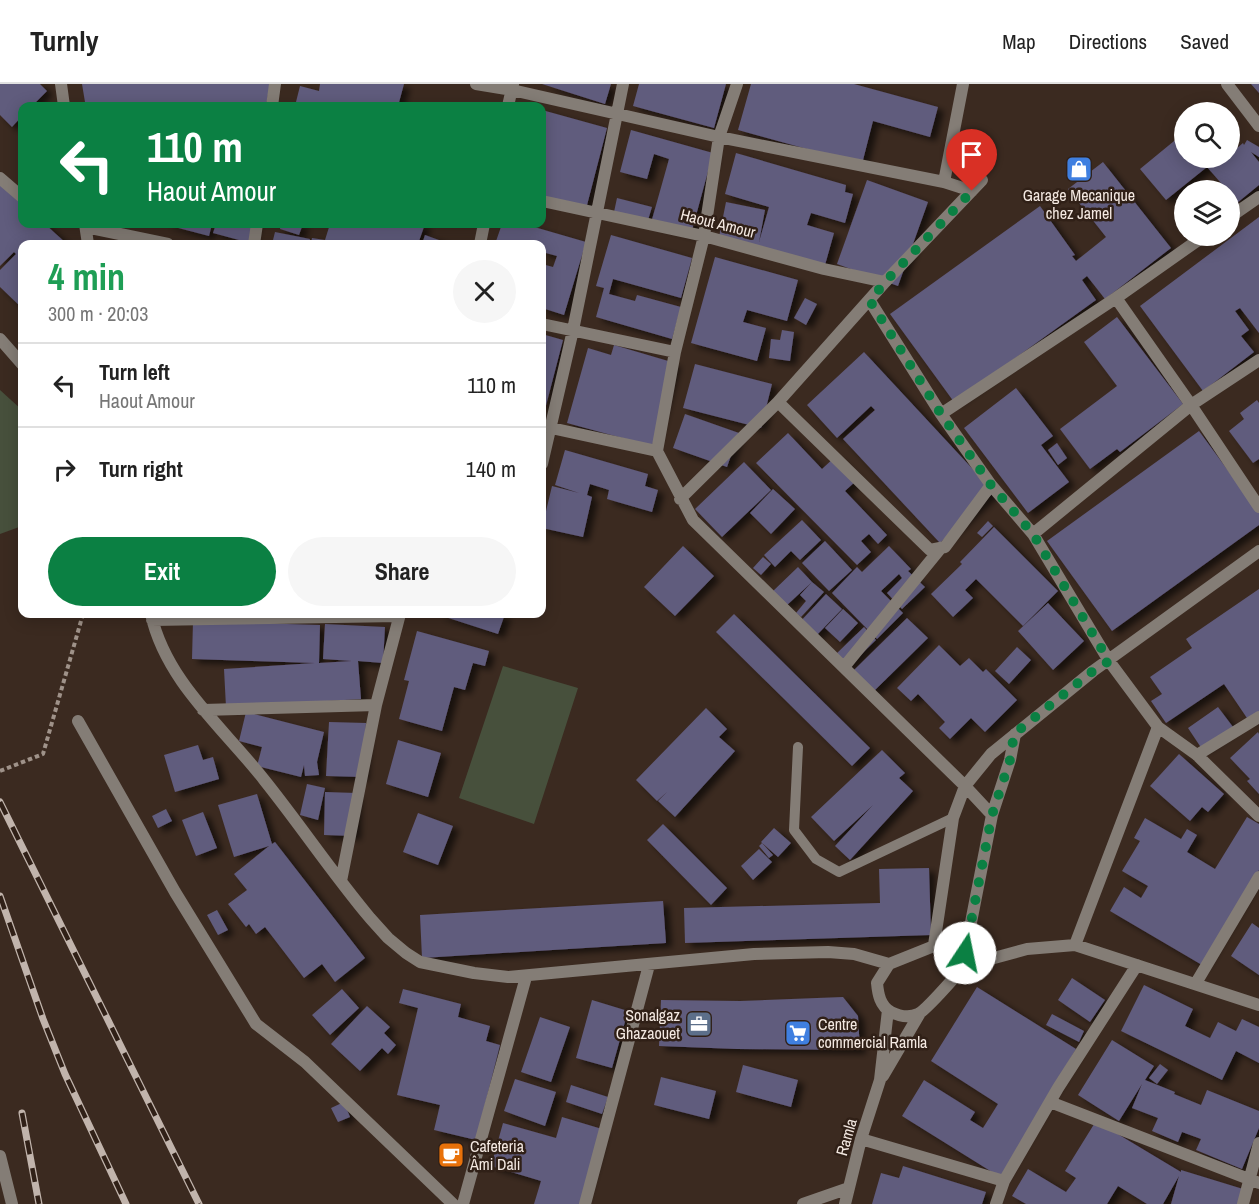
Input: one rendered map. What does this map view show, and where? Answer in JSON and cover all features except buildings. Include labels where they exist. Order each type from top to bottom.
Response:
[{"type":"street","points":[[272,102],[274,84]]},
{"type":"street","points":[[477,84],[512,87],[719,137],[944,182],[972,191]]},
{"type":"street","points":[[623,84],[573,330],[546,426],[657,451]]},
{"type":"street","points":[[737,84],[719,137],[704,236],[675,352],[657,451],[680,499],[693,520],[992,815]]},
{"type":"street","points":[[944,182],[963,84]]},
{"type":"street","points":[[1227,84],[1259,126]]},
{"type":"street","points":[[60,85],[63,102]]},
{"type":"street","points":[[509,102],[512,87]]},
{"type":"street","points":[[0,178],[18,193]]},
{"type":"street","points":[[680,499],[778,402],[885,282],[982,180]]},
{"type":"street","points":[[1240,210],[1259,196]]},
{"type":"street","name":"Haout Amour","points":[[546,202],[704,236],[824,269],[885,282]]},
{"type":"street","points":[[98,228],[151,240]]},
{"type":"street","points":[[941,414],[1190,246]]},
{"type":"street","points":[[1116,298],[1259,507]]},
{"type":"street","points":[[870,301],[941,414],[991,485],[1033,534],[1109,661],[1158,727],[1197,755],[1259,816]]},
{"type":"street","points":[[546,325],[675,352]]},
{"type":"street","points":[[0,339],[18,359]]},
{"type":"street","points":[[1033,534],[1191,405],[1259,360]]},
{"type":"street","points":[[778,402],[925,548],[940,549]]},
{"type":"street","points":[[843,668],[940,549],[945,546],[991,485]]},
{"type":"street","points":[[934,945],[953,818],[965,786],[991,754],[1093,671],[1259,551]]},
{"type":"street","points":[[151,618],[172,666],[203,711],[264,778],[341,881],[388,938],[420,962],[474,974],[508,977],[754,954],[828,952],[854,954],[889,964]]},
{"type":"street","points":[[341,881],[376,705],[399,618]]},
{"type":"street","points":[[203,711],[376,705]]},
{"type":"street","points":[[1197,755],[1259,717]]},
{"type":"street","points":[[78,721],[175,892],[256,1024],[304,1062],[453,1204]]},
{"type":"street","points":[[1075,945],[1158,727]]},
{"type":"street","points":[[880,1080],[920,1013],[968,960],[992,815],[1010,760],[1014,734]]},
{"type":"street","points":[[1196,983],[1259,877]]},
{"type":"street","points":[[920,1013],[909,1017],[898,1015],[888,1010],[882,1003],[877,983],[889,964],[949,940],[953,941],[968,960]]},
{"type":"street","points":[[968,960],[1027,948],[1075,945],[1259,1005]]},
{"type":"street","points":[[585,1204],[649,965]]},
{"type":"street","points":[[996,1204],[1004,1181],[1050,1102],[1137,965]]},
{"type":"street","points":[[463,1204],[526,976]]},
{"type":"street","points":[[880,1080],[888,1010]]},
{"type":"street","name":"Ramla","points":[[845,1204],[861,1139],[880,1080]]},
{"type":"street","points":[[1050,1102],[1254,1182]]},
{"type":"street","points":[[861,1139],[1004,1181]]},
{"type":"street","points":[[1243,1204],[1254,1182],[1259,1143]]},
{"type":"street","points":[[0,1156],[12,1204]]},
{"type":"street","points":[[802,1204],[849,1188]]},
{"type":"lane","points":[[798,747],[794,830],[816,859],[839,872],[953,818]]},
{"type":"path","points":[[0,771],[44,754],[82,618]]},
{"type":"green space","points":[[0,390],[18,406],[18,527],[0,534]]},
{"type":"green space","points":[[503,666],[578,688],[534,824],[459,798]]},
{"type":"railway","points":[[0,802],[199,1204]]},
{"type":"railway","points":[[0,896],[65,1074],[126,1204]]},
{"type":"railway","points":[[22,1113],[39,1204]]},
{"type":"place","name":"Garage Mecanique chez Jamel","points":[[1079,169]]},
{"type":"place","name":"Sonalgaz Ghazaouet","points":[[699,1024]]},
{"type":"place","name":"Centre commercial Ramla","points":[[798,1033]]},
{"type":"place","name":"Cafeteria Âmi Dali","points":[[451,1155]]},
{"type":"route","points":[[965,953],[992,815],[1010,760],[1014,734],[1093,671],[1109,661],[1033,534],[991,485],[941,414],[870,301],[885,282],[972,191]]}]
